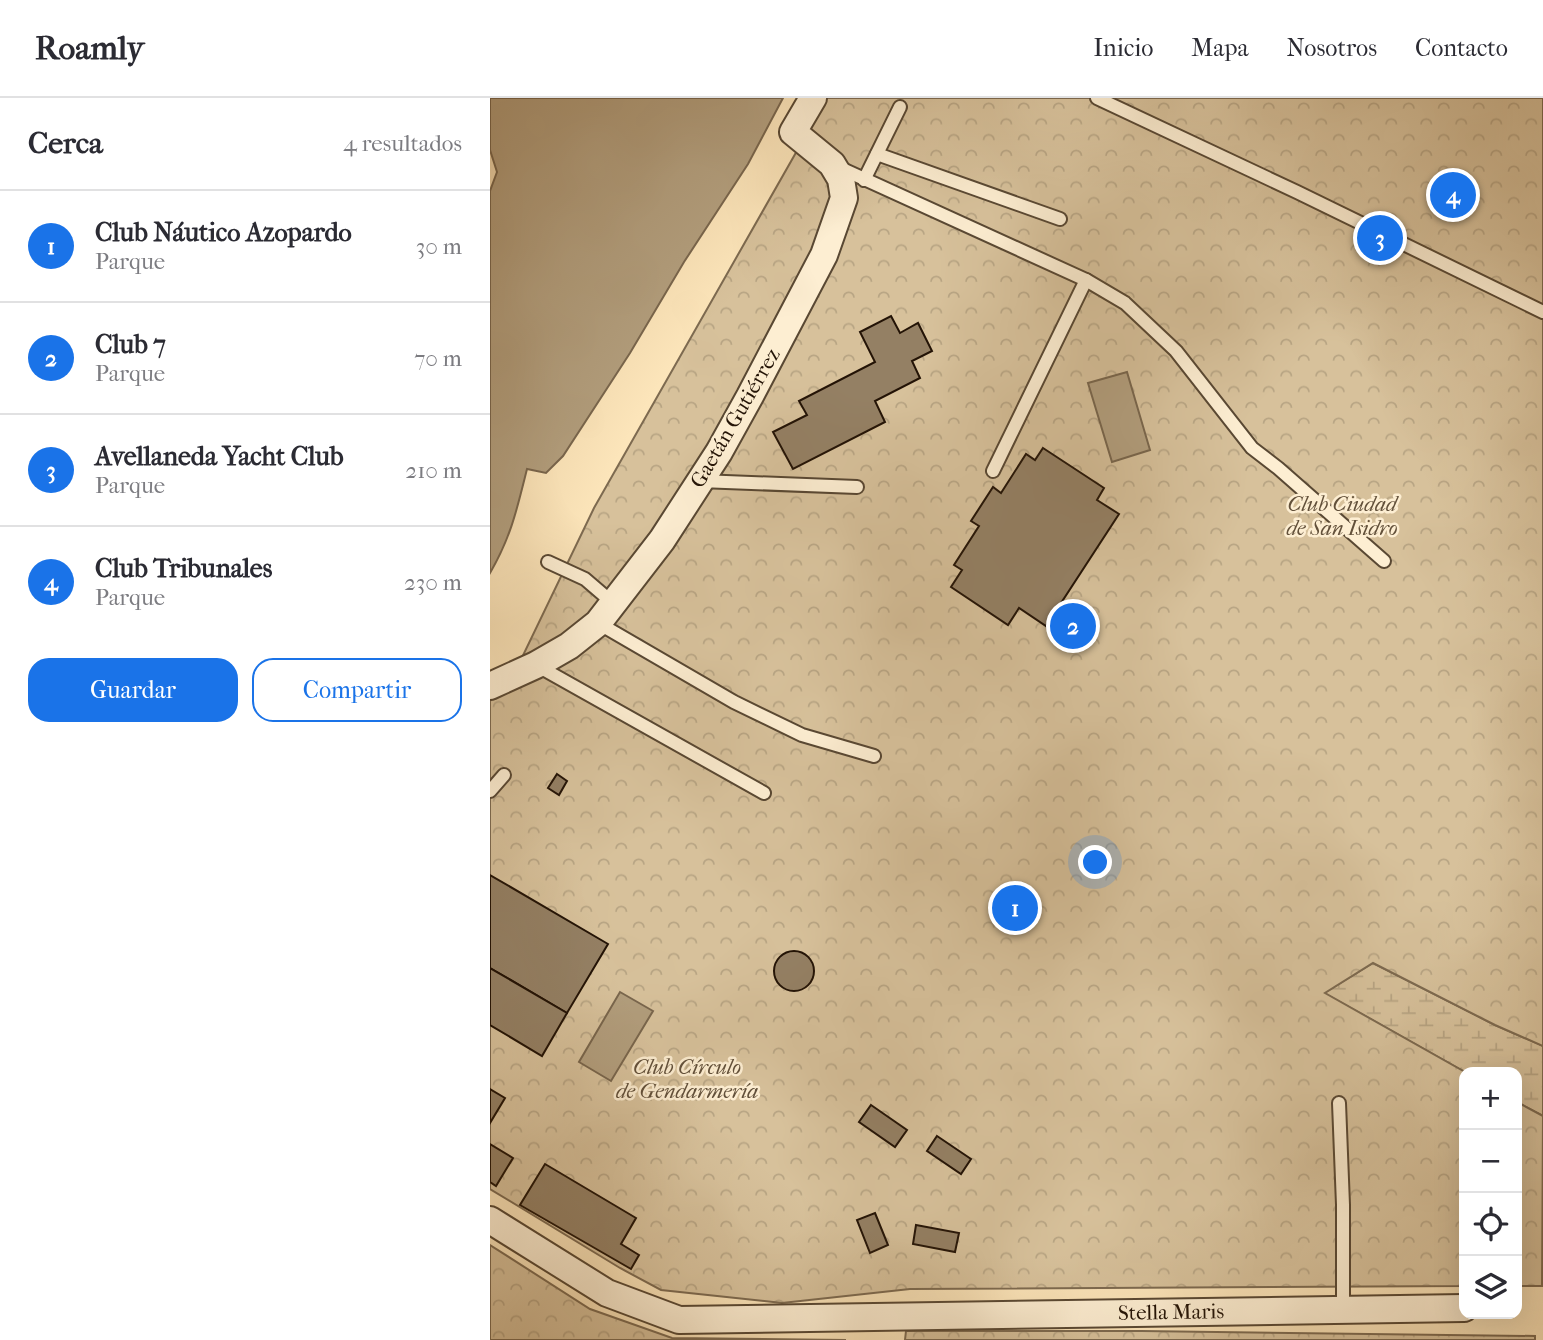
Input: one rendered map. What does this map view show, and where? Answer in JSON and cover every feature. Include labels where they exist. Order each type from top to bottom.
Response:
[{"type":"street","points":[[813,98],[793,132],[832,164]]},
{"type":"street","name":"Gaetán Gutiérrez","points":[[490,686],[569,646],[606,613],[662,540],[750,397],[824,255],[844,198],[841,179],[832,164]]},
{"type":"street","name":"Stella Maris","points":[[490,1220],[607,1293],[679,1320],[876,1328],[1459,1308]]},
{"type":"lane","points":[[1097,98],[1543,312]]},
{"type":"lane","points":[[864,180],[900,107]]},
{"type":"lane","points":[[877,154],[1060,219]]},
{"type":"lane","points":[[832,164],[1086,280],[1125,303],[1176,351],[1252,448],[1279,468],[1384,561]]},
{"type":"lane","points":[[993,471],[1086,280]]},
{"type":"lane","points":[[700,481],[857,488]]},
{"type":"lane","points":[[548,562],[585,579],[606,613],[734,702],[802,735],[874,756]]},
{"type":"lane","points":[[536,665],[764,793]]},
{"type":"lane","points":[[490,791],[503,775]]},
{"type":"lane","points":[[1339,1103],[1343,1310]]},
{"type":"green space","points":[[827,98],[1543,98],[1543,1046],[1495,1025],[1373,963],[1325,993],[1459,1069],[1459,1286],[910,1289],[782,1303],[661,1290],[490,1189],[490,701],[516,670],[594,508]]},
{"type":"green space","points":[[1373,963],[1495,1025],[1543,1046],[1543,1116],[1522,1105],[1522,1067],[1459,1069],[1324,993]]},
{"type":"green space","points":[[1522,1105],[1543,1116],[1542,1286],[1522,1286]]},
{"type":"green space","points":[[490,1245],[590,1309],[672,1338],[846,1340],[490,1340]]},
{"type":"green space","points":[[906,1331],[1535,1336],[1535,1340],[905,1340]]},
{"type":"shaded area","points":[[490,98],[783,98],[748,164],[563,456],[546,473],[527,469],[508,535],[490,573],[490,191],[497,172],[490,150]]},
{"type":"shaded area","points":[[1127,372],[1150,450],[1112,462],[1088,383]]},
{"type":"shaded area","points":[[620,992],[653,1011],[611,1081],[579,1062]]},
{"type":"building","points":[[891,316],[900,333],[918,323],[932,351],[912,361],[920,378],[875,401],[885,422],[793,469],[773,432],[807,415],[799,401],[875,362],[860,332]]},
{"type":"building","points":[[1043,448],[1104,488],[1097,500],[1119,514],[1046,626],[1019,608],[1008,625],[951,587],[962,570],[954,565],[979,526],[971,521],[993,487],[1001,493],[1026,454],[1035,460]]},
{"type":"building","points":[[557,774],[567,781],[559,795],[548,788]]},
{"type":"building","points":[[490,875],[608,944],[567,1013],[490,968]]},
{"type":"building","points":[[794,951],[802,952],[808,957],[813,963],[813,979],[808,985],[802,990],[794,991],[786,990],[780,985],[775,979],[774,971],[775,963],[780,957],[786,952]]},
{"type":"building","points":[[490,968],[567,1013],[542,1056],[490,1025]]},
{"type":"building","points":[[490,1089],[505,1098],[490,1123]]},
{"type":"building","points":[[871,1105],[907,1130],[895,1147],[859,1122]]},
{"type":"building","points":[[937,1136],[971,1159],[961,1174],[927,1151]]},
{"type":"building","points":[[490,1144],[513,1158],[496,1186],[490,1182]]},
{"type":"building","points":[[545,1164],[636,1218],[621,1244],[639,1255],[631,1269],[520,1205]]},
{"type":"building","points":[[875,1213],[888,1245],[870,1253],[857,1220]]},
{"type":"building","points":[[916,1225],[959,1233],[955,1252],[913,1244]]},
{"type":"place","name":"Club Tribunales","points":[[1453,195]]},
{"type":"place","name":"Avellaneda Yacht Club","points":[[1380,238]]},
{"type":"place","name":"Club 7","points":[[1073,626]]},
{"type":"place","name":"Club Náutico Azopardo","points":[[1015,908]]},
{"type":"park label","name":"Club Ciudad de San Isidro","points":[[1342,516]]},
{"type":"park label","name":"Club Círculo de Gendarmería","points":[[687,1079]]}]
